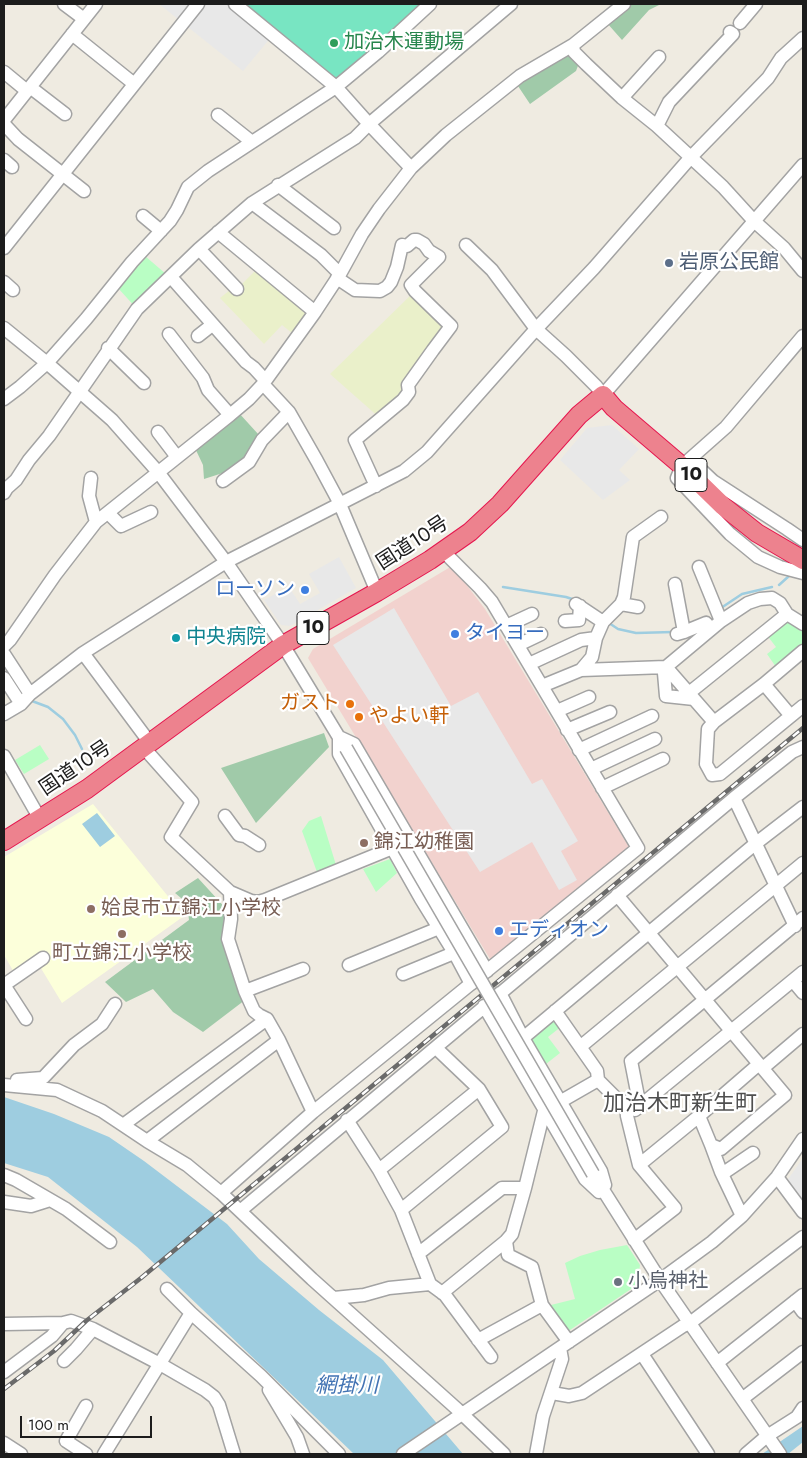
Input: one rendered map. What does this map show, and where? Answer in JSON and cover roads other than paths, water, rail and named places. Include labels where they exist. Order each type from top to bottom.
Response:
[{"type":"highway","name":"10","points":[[603,395],[614,408],[682,466],[723,506],[757,533],[803,560]]},
{"type":"highway","name":"国道10号","points":[[4,841],[87,789],[283,645],[377,592],[470,532],[500,504],[579,415],[603,395]]},
{"type":"street","points":[[64,4],[84,19]]},
{"type":"street","points":[[4,120],[96,4]]},
{"type":"street","points":[[4,248],[198,4]]},
{"type":"street","points":[[234,4],[336,87],[411,168]]},
{"type":"street","points":[[4,399],[47,362],[86,319],[132,262],[170,221],[178,210],[188,187],[336,87],[378,52],[430,4]]},
{"type":"street","points":[[5,487],[16,480],[137,309],[199,249],[252,202],[355,138],[511,4]]},
{"type":"street","points":[[4,646],[96,522],[230,415],[249,399],[264,382],[315,312],[379,209],[411,168],[453,130],[520,76],[573,45],[624,4]]},
{"type":"street","points":[[740,23],[756,4]]},
{"type":"street","points":[[657,126],[669,102],[733,34],[730,32]]},
{"type":"street","points":[[72,34],[133,84]]},
{"type":"street","points":[[4,714],[20,704],[83,653],[226,562],[404,471],[427,452],[536,329],[594,268],[691,157],[768,78],[781,58],[803,38]]},
{"type":"street","points":[[573,45],[574,52],[622,98],[691,157],[754,221],[784,248],[803,271]]},
{"type":"street","points":[[622,98],[659,57]]},
{"type":"street","points":[[4,72],[65,114]]},
{"type":"street","points":[[223,116],[252,142]]},
{"type":"street","points":[[4,124],[18,139],[84,191]]},
{"type":"street","points":[[466,245],[492,270],[536,329],[566,356],[603,395],[803,165]]},
{"type":"street","points":[[278,185],[334,228]]},
{"type":"street","points":[[252,202],[321,256],[338,276],[355,290],[380,291],[387,287],[397,267],[402,245],[407,246],[414,240],[424,244],[429,251],[439,256],[411,285],[451,326],[408,385],[409,392],[403,400],[355,440],[376,486]]},
{"type":"street","points":[[143,216],[161,231]]},
{"type":"street","points":[[218,232],[315,312]]},
{"type":"street","points":[[199,249],[236,290]]},
{"type":"street","points":[[171,277],[212,325],[246,362],[254,368],[289,412],[340,505],[377,592]]},
{"type":"street","points":[[198,336],[212,325]]},
{"type":"street","points":[[4,328],[47,362],[112,420],[158,472],[226,562],[283,645],[346,748],[593,1174],[660,1280],[780,1454]]},
{"type":"street","points":[[169,334],[203,378],[208,390],[230,415]]},
{"type":"street","points":[[803,336],[726,427],[682,466],[677,478],[730,534],[758,557],[780,567],[803,573]]},
{"type":"street","points":[[108,348],[144,383]]},
{"type":"street","points":[[224,481],[249,462],[262,440],[289,412]]},
{"type":"street","points":[[158,432],[177,457]]},
{"type":"street","points":[[682,466],[696,464],[713,481],[803,540]]},
{"type":"street","points":[[91,478],[89,496],[96,522]]},
{"type":"street","points":[[108,513],[121,526],[151,512]]},
{"type":"street","points":[[581,670],[592,657],[596,638],[603,622],[621,604],[624,597],[633,537],[661,517]]},
{"type":"street","points":[[221,1193],[313,1112],[638,848],[492,602],[443,551]]},
{"type":"street","points":[[699,567],[715,607],[716,625]]},
{"type":"street","points":[[675,584],[680,633],[706,623],[716,625]]},
{"type":"street","points":[[787,614],[692,696],[666,696],[664,672],[666,667],[716,625],[748,603],[772,598],[780,603],[787,614],[803,624]]},
{"type":"street","points":[[621,604],[638,607]]},
{"type":"street","points":[[565,621],[579,620],[578,605],[603,622]]},
{"type":"street","points":[[506,626],[532,614]]},
{"type":"street","points":[[518,645],[541,634]]},
{"type":"street","points":[[529,664],[581,640],[596,638]]},
{"type":"street","points":[[803,651],[714,722],[708,729],[706,764],[712,775],[720,774],[803,706]]},
{"type":"street","points":[[83,653],[147,746],[192,802],[171,837],[230,892],[258,902],[393,849],[410,840]]},
{"type":"street","points":[[4,654],[30,694]]},
{"type":"street","points":[[666,667],[714,722]]},
{"type":"street","points":[[542,686],[581,670],[666,667]]},
{"type":"street","points":[[4,678],[20,704]]},
{"type":"street","points":[[764,684],[791,716]]},
{"type":"street","points":[[557,712],[588,697]]},
{"type":"street","points":[[567,730],[610,712]]},
{"type":"street","points":[[579,750],[652,716]]},
{"type":"street","points":[[339,737],[354,744],[487,972]]},
{"type":"street","points":[[339,737],[339,754],[471,984]]},
{"type":"street","points":[[591,769],[655,739]]},
{"type":"street","points":[[240,1211],[734,798],[800,751]]},
{"type":"street","points":[[4,756],[40,819]]},
{"type":"street","points":[[602,788],[664,759]]},
{"type":"street","points":[[640,1107],[631,1061],[799,922],[776,886],[734,798]]},
{"type":"street","points":[[509,1048],[524,1038],[755,844],[803,808]]},
{"type":"street","points":[[225,816],[239,835],[245,836],[259,845]]},
{"type":"street","points":[[580,1047],[803,863]]},
{"type":"street","points":[[230,892],[228,939],[245,991],[254,1011],[259,1016],[267,1019],[279,1040],[313,1112]]},
{"type":"street","points":[[617,895],[785,1095],[721,1149],[711,1145]]},
{"type":"street","points":[[349,965],[439,928]]},
{"type":"street","points":[[403,974],[455,954],[471,945]]},
{"type":"street","points":[[26,1019],[4,985],[43,958]]},
{"type":"street","points":[[245,991],[303,969]]},
{"type":"street","points":[[627,1116],[803,972]]},
{"type":"street","points":[[793,981],[803,993]]},
{"type":"street","points":[[500,993],[601,1171],[612,1204]]},
{"type":"street","points":[[4,1085],[19,1078],[43,1078],[74,1045],[102,1024],[114,1004]]},
{"type":"street","points":[[484,1006],[585,1179],[612,1204]]},
{"type":"street","points":[[555,1012],[598,1071],[598,1080],[616,1098],[626,1103],[627,1116],[639,1165],[675,1208],[634,1240]]},
{"type":"street","points":[[123,1125],[267,1019]]},
{"type":"street","points":[[639,1165],[803,1034]]},
{"type":"street","points":[[147,1141],[279,1040]]},
{"type":"street","points":[[401,1210],[502,1127],[479,1088],[436,1048]]},
{"type":"street","points":[[442,1293],[506,1242],[512,1234],[544,1111],[598,1080]]},
{"type":"street","points":[[4,1085],[57,1090],[102,1111],[187,1165],[221,1193],[504,1454]]},
{"type":"street","points":[[379,1170],[479,1088]]},
{"type":"street","points":[[699,1116],[722,1174],[742,1216]]},
{"type":"street","points":[[347,1120],[379,1170],[401,1210],[430,1284],[442,1293],[491,1357]]},
{"type":"street","points":[[403,1454],[660,1280],[712,1242],[742,1216],[777,1178],[803,1139]]},
{"type":"street","points":[[722,1174],[753,1153]]},
{"type":"street","points":[[4,1175],[66,1209],[110,1242]]},
{"type":"street","points":[[777,1178],[803,1212]]},
{"type":"street","points":[[418,1254],[502,1188],[525,1188]]},
{"type":"street","points":[[4,1202],[31,1206],[50,1200]]},
{"type":"street","points":[[552,1393],[569,1396],[582,1393],[682,1326],[690,1323],[803,1237]]},
{"type":"street","points":[[506,1242],[508,1255],[532,1268],[542,1305],[564,1345],[552,1393],[543,1416],[536,1454]]},
{"type":"street","points":[[334,1298],[364,1296],[389,1288],[430,1284]]},
{"type":"street","points":[[167,1289],[261,1376],[339,1454]]},
{"type":"street","points":[[718,1363],[801,1303]]},
{"type":"street","points":[[478,1340],[542,1305]]},
{"type":"street","points":[[104,1454],[192,1313]]},
{"type":"street","points":[[4,1324],[63,1324],[71,1321],[94,1329],[160,1364],[214,1397],[220,1405],[234,1454]]},
{"type":"street","points":[[4,1372],[52,1336],[63,1324]]},
{"type":"street","points":[[64,1360],[94,1329]]},
{"type":"street","points":[[742,1399],[803,1352]]},
{"type":"street","points":[[642,1354],[708,1454]]},
{"type":"street","points":[[261,1376],[297,1436],[303,1454]]},
{"type":"street","points":[[86,1406],[66,1441],[86,1454]]},
{"type":"street","points":[[746,1454],[797,1417],[803,1408]]},
{"type":"street","points":[[4,1443],[21,1454]]},
{"type":"water","points":[[97,813],[115,836],[100,847],[82,824]]},
{"type":"water","name":"網掛川","points":[[4,1097],[54,1114],[109,1137],[227,1224],[259,1259],[319,1310],[383,1360],[463,1454],[354,1454],[137,1247],[48,1177],[4,1163]]},
{"type":"water","points":[[803,1426],[803,1442],[788,1454],[762,1454]]},
{"type":"waterway","points":[[779,585],[789,576]]},
{"type":"waterway","points":[[503,587],[575,600]]},
{"type":"waterway","points":[[721,608],[742,594],[772,587]]},
{"type":"waterway","points":[[609,623],[618,629],[636,633],[673,632]]},
{"type":"waterway","points":[[32,701],[48,707],[63,719],[75,735],[82,749]]},
{"type":"railway","points":[[4,1389],[54,1351],[86,1321],[141,1278],[803,728]]},
{"type":"place","name":"加治木運動場","points":[[334,43]]},
{"type":"place","name":"岩原公民館","points":[[669,263]]},
{"type":"place","name":"ローソン","points":[[305,590]]},
{"type":"place","name":"タイヨー","points":[[455,634]]},
{"type":"place","name":"中央病院","points":[[176,638]]},
{"type":"place","name":"ガスト","points":[[350,704]]},
{"type":"place","name":"やよい軒","points":[[359,717]]},
{"type":"place","name":"錦江幼稚園","points":[[364,843]]},
{"type":"place","name":"姶良市立錦江小学校","points":[[91,909]]},
{"type":"place","name":"エディオン","points":[[499,931]]},
{"type":"place","name":"町立錦江小学校","points":[[122,934]]},
{"type":"place","name":"小烏神社","points":[[618,1282]]},
{"type":"district","name":"加治木町新生町","points":[[680,1105]]}]
